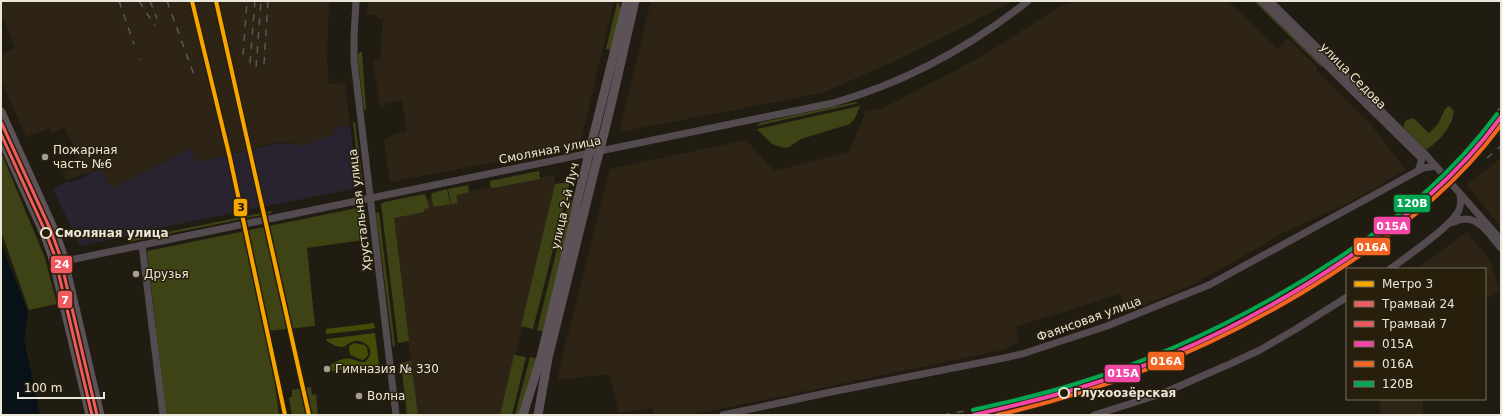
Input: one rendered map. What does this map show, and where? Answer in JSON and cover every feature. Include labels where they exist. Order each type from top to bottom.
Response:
[{"type":"main road","name":"улица 2-й Луч","points":[[523,415],[548,328],[627,1]]},
{"type":"main road","name":"улица 2-й Луч","points":[[538,415],[548,358],[610,110],[635,1]]},
{"type":"main road","points":[[1,112],[54,230],[64,261],[100,415]]},
{"type":"main road","points":[[1,138],[44,233],[54,263],[90,415]]},
{"type":"street","name":"Хрустальная улица","points":[[356,1],[354,61],[396,415]]},
{"type":"street","name":"Смоляная улица","points":[[54,263],[823,105],[862,94],[904,77],[944,57],[1028,1]]},
{"type":"street","name":"улица Седова","points":[[1261,1],[1422,159],[1418,171]]},
{"type":"street","name":"улица Седова","points":[[1270,1],[1436,166],[1501,240]]},
{"type":"street","name":"Фаянсовая улица","points":[[723,415],[1016,355],[1107,326],[1209,285],[1418,171],[1429,166],[1436,166]]},
{"type":"street","points":[[1391,268],[1450,223],[1460,208],[1460,194]]},
{"type":"street","points":[[1450,223],[1465,219],[1474,220],[1480,224],[1501,248]]},
{"type":"street","points":[[142,245],[163,415]]},
{"type":"street","points":[[1094,415],[1161,394],[1239,360],[1260,350],[1346,298]]},
{"type":"shaded area","points":[[1,1],[329,1],[327,59],[329,84],[345,83],[350,125],[336,127],[334,128],[335,133],[301,146],[292,142],[275,143],[197,162],[189,148],[112,189],[100,169],[66,180],[62,173],[81,164],[65,128],[52,133],[50,128],[26,137],[1,80],[1,55],[15,48],[1,12]]},
{"type":"shaded area","points":[[368,1],[614,1],[580,144],[578,146],[390,182],[384,140],[395,134],[407,132],[402,100],[385,103],[384,106],[380,107],[373,61],[380,60],[383,19],[378,18],[376,15],[367,14]]},
{"type":"shaded area","points":[[651,1],[1012,1],[895,61],[822,93],[619,132]]},
{"type":"shaded area","points":[[1075,1],[1228,1],[1277,49],[1288,39],[1318,68],[1316,70],[1371,125],[1406,170],[1352,201],[1279,235],[1193,285],[1127,312],[1120,294],[1015,327],[1019,341],[1003,350],[691,415],[654,415],[653,408],[619,413],[609,374],[558,380],[562,357],[610,169],[746,140],[774,171],[849,152],[866,111],[881,109],[981,57],[1062,5]]},
{"type":"shaded area","points":[[350,125],[358,188],[153,229],[153,231],[80,246],[53,189],[100,169],[112,189],[190,148],[197,162],[274,144],[291,143],[301,146],[335,133],[334,128],[336,127]]},
{"type":"shaded area","points":[[1501,158],[1501,227],[1467,185]]},
{"type":"shaded area","points":[[554,175],[555,185],[502,415],[417,415],[392,206]]},
{"type":"shaded area","points":[[1467,232],[1490,260],[1500,292],[1486,299],[1486,268],[1417,268]]},
{"type":"shaded area","points":[[1,243],[28,312],[24,339],[40,415],[1,415]]},
{"type":"shaded area","points":[[1378,400],[1423,400],[1423,415],[1380,415]]},
{"type":"green space","points":[[1254,1],[1256,1],[1322,66],[1321,67]]},
{"type":"green space","points":[[617,3],[619,3],[621,10],[611,50],[606,49]]},
{"type":"green space","points":[[362,52],[366,109],[364,110],[358,62],[358,54]]},
{"type":"green space","points":[[855,102],[859,103],[757,126],[759,123]]},
{"type":"green space","points":[[860,106],[855,118],[850,124],[801,139],[789,147],[784,148],[772,144],[757,129]]},
{"type":"green space","points":[[1449,106],[1454,111],[1451,122],[1441,138],[1426,150],[1403,127],[1406,120],[1413,118],[1429,133],[1438,124],[1445,109]]},
{"type":"green space","points":[[353,122],[355,122],[363,184],[360,184]]},
{"type":"green space","points":[[1,152],[45,258],[57,304],[29,310],[1,231]]},
{"type":"green space","points":[[539,171],[540,179],[492,188],[490,186],[490,181]]},
{"type":"green space","points":[[570,182],[533,329],[521,326],[555,184]]},
{"type":"green space","points":[[468,185],[469,192],[456,195],[458,203],[451,204],[448,189]]},
{"type":"green space","points":[[447,189],[450,204],[434,207],[431,197],[432,193]]},
{"type":"green space","points":[[424,194],[426,196],[429,208],[424,209],[424,212],[394,218],[409,341],[398,343],[381,204]]},
{"type":"green space","points":[[569,200],[572,201],[570,222],[543,331],[537,330]]},
{"type":"green space","points":[[357,208],[359,210],[364,240],[307,248],[315,326],[268,331],[279,415],[166,415],[147,251]]},
{"type":"green space","points":[[271,211],[272,213],[129,242],[128,240]]},
{"type":"green space","points":[[379,212],[395,345],[393,347],[376,213]]},
{"type":"green space","points":[[374,323],[375,328],[371,329],[326,334],[326,329]]},
{"type":"green space","points":[[375,333],[379,365],[330,371],[329,366],[342,359],[365,362],[370,355],[370,348],[364,343],[356,341],[341,347],[335,346],[326,341],[327,339]]},
{"type":"green space","points":[[354,343],[365,345],[367,347],[368,355],[365,359],[362,360],[350,355],[349,346]]},
{"type":"green space","points":[[514,355],[526,357],[512,415],[500,415]]},
{"type":"green space","points":[[530,357],[536,358],[519,415],[515,415]]},
{"type":"green space","points":[[411,361],[418,415],[407,415],[401,363]]},
{"type":"green space","points":[[311,387],[312,395],[316,394],[318,415],[292,415],[289,397],[292,397],[292,390]]},
{"type":"railway","points":[[119,1],[134,44]]},
{"type":"railway","points":[[139,1],[155,26]]},
{"type":"railway","points":[[150,1],[157,19]]},
{"type":"railway","points":[[167,1],[194,75]]},
{"type":"railway","points":[[243,55],[247,1]]},
{"type":"railway","points":[[250,63],[255,1]]},
{"type":"railway","points":[[256,67],[261,1]]},
{"type":"railway","points":[[264,64],[268,1]]},
{"type":"railway","points":[[1452,169],[1481,135],[1501,106]]},
{"type":"railway","points":[[1487,158],[1501,146]]},
{"type":"railway","points":[[943,415],[1011,401],[1078,383],[1142,360],[1206,333],[1267,302],[1326,266],[1382,227],[1436,183]]},
{"type":"metro line","name":"3","points":[[192,1],[230,158],[285,415]]},
{"type":"metro line","name":"3","points":[[216,1],[309,415]]},
{"type":"tram line","name":"24","points":[[1,122],[51,231],[59,253],[97,415]]},
{"type":"tram line","name":"7","points":[[1,134],[54,254],[92,415]]},
{"type":"transit line","name":"120В","points":[[973,410],[1062,388],[1145,359],[1214,329],[1279,294],[1343,255],[1407,208],[1445,174],[1497,114]]},
{"type":"transit line","name":"015А","points":[[974,415],[1064,393],[1147,364],[1216,334],[1282,299],[1346,259],[1410,212],[1449,177],[1485,138],[1501,117]]},
{"type":"transit line","name":"016А","points":[[997,415],[1090,390],[1136,374],[1224,335],[1267,313],[1350,262],[1412,217],[1468,165],[1501,125]]},
{"type":"place","name":"Пожарная часть №6","points":[[45,157]]},
{"type":"place","name":"Смоляная улица","points":[[46,233]]},
{"type":"place","name":"Друзья","points":[[136,274]]},
{"type":"place","name":"Гимназия № 330","points":[[327,369]]},
{"type":"place","name":"Глухоозёрская","points":[[1064,393]]},
{"type":"place","name":"Волна","points":[[359,396]]}]
